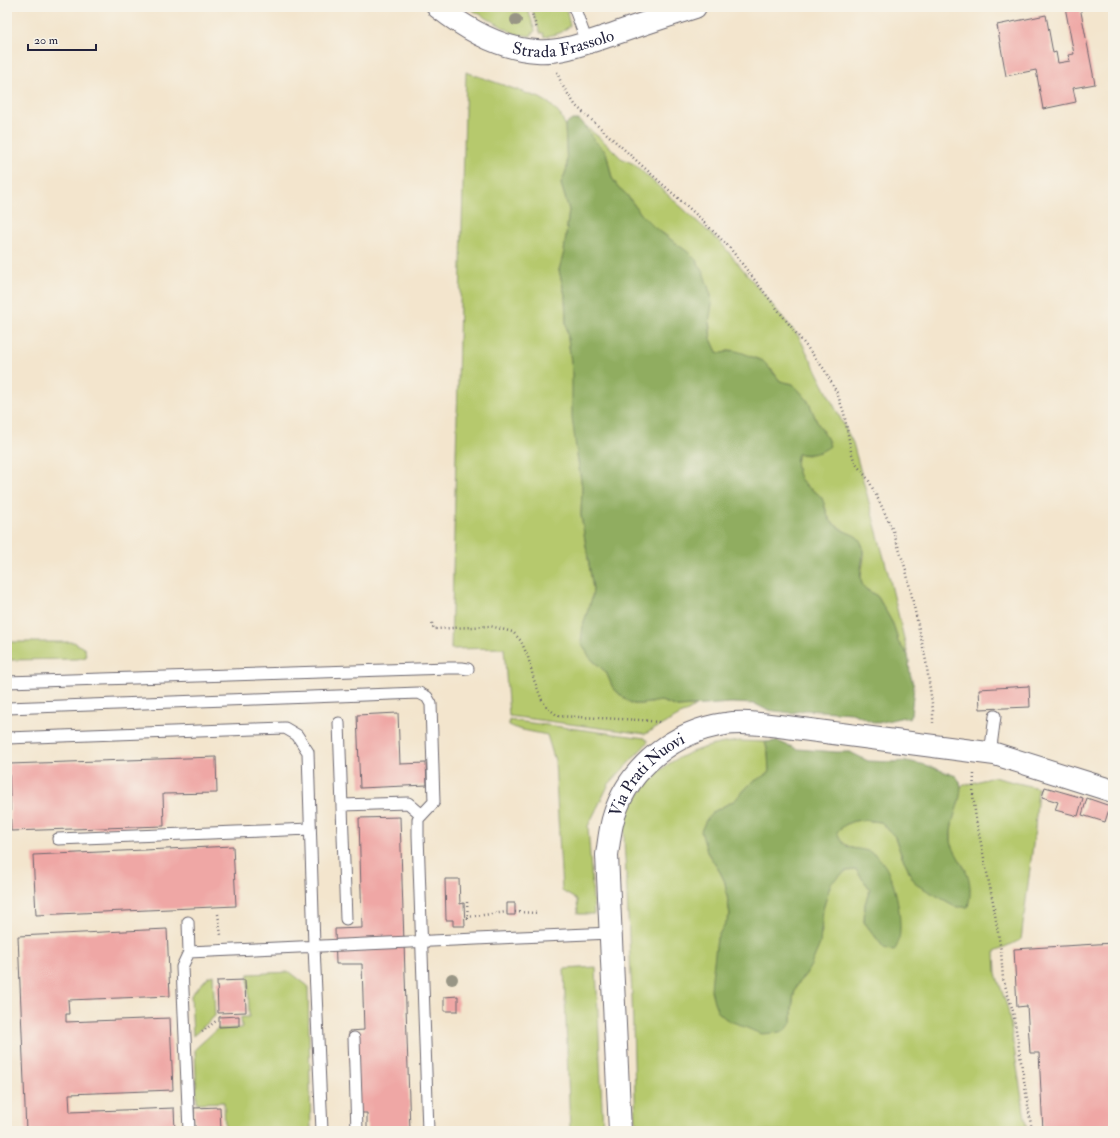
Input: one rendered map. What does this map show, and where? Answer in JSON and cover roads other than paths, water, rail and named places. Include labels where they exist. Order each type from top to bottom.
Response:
[{"type":"street","name":"Strada Frassolo","points":[[438,7],[463,26],[487,38],[512,48],[538,52],[562,49],[587,42],[695,7]]},
{"type":"street","name":"Via Prati Nuovi","points":[[620,1131],[607,855],[613,817],[621,798],[634,777],[648,760],[675,740],[697,730],[725,724],[751,723],[987,753],[1113,791]]},
{"type":"lane","points":[[574,7],[587,42]]},
{"type":"lane","points":[[7,682],[468,669]]},
{"type":"lane","points":[[7,708],[419,693],[426,697],[430,704],[434,802],[418,819],[418,836],[428,1131]]},
{"type":"lane","points":[[987,753],[995,716]]},
{"type":"lane","points":[[339,723],[346,919]]},
{"type":"lane","points":[[7,738],[285,728],[297,734],[308,752],[322,1131]]},
{"type":"lane","points":[[342,805],[408,803],[422,815]]},
{"type":"lane","points":[[58,839],[310,828]]},
{"type":"lane","points":[[188,922],[189,952],[182,967],[189,1131]]},
{"type":"lane","points":[[189,952],[610,933]]},
{"type":"lane","points":[[354,1038],[357,1131]]}]
